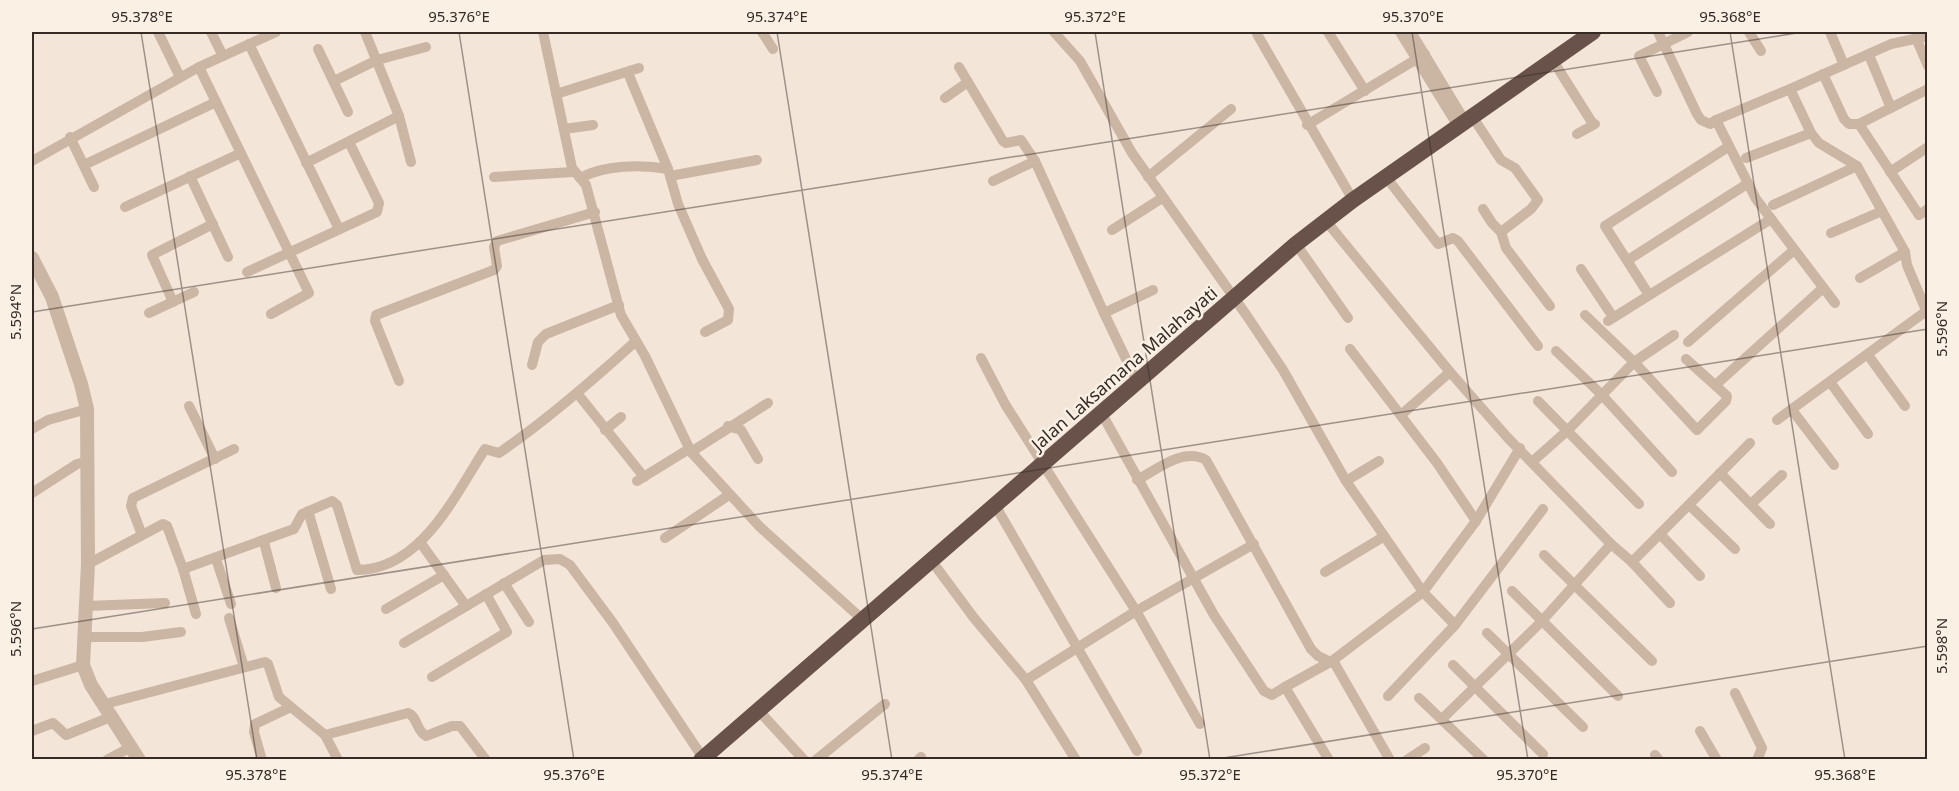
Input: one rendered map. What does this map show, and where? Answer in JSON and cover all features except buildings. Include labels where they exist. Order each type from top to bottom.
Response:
[{"type":"highway","name":"Jalan Laksamana Malahayati","points":[[702,759],[1296,244],[1353,200],[1593,32]]},
{"type":"street","points":[[158,32],[180,77]]},
{"type":"street","points":[[212,32],[223,56]]},
{"type":"street","points":[[365,32],[399,116],[411,162]]},
{"type":"street","points":[[543,32],[576,175],[586,185],[595,212],[619,305],[690,451],[760,527],[863,620]]},
{"type":"street","points":[[762,32],[773,49]]},
{"type":"street","points":[[1054,32],[1080,61],[1148,177],[1283,370],[1346,481],[1383,537],[1423,592],[1455,625]]},
{"type":"street","points":[[1328,32],[1365,91]]},
{"type":"street","points":[[1400,32],[1421,57],[1465,121],[1501,160],[1515,168],[1538,200],[1531,209],[1501,232]]},
{"type":"street","points":[[1412,32],[1421,57]]},
{"type":"street","points":[[1659,32],[1697,114],[1701,120],[1710,124],[1891,44],[1922,37],[1928,66]]},
{"type":"street","points":[[1657,92],[1639,56],[1688,32]]},
{"type":"street","points":[[1749,32],[1761,51]]},
{"type":"street","points":[[1830,32],[1844,65]]},
{"type":"street","points":[[32,161],[70,137],[180,77],[268,33]]},
{"type":"street","points":[[1257,34],[1353,200]]},
{"type":"street","points":[[249,44],[339,230]]},
{"type":"street","points":[[334,81],[376,60],[426,47]]},
{"type":"street","points":[[318,49],[348,112]]},
{"type":"street","points":[[1869,55],[1891,108]]},
{"type":"street","points":[[1307,124],[1421,57]]},
{"type":"street","points":[[1552,59],[1594,124],[1577,134]]},
{"type":"street","points":[[199,67],[309,294],[271,314]]},
{"type":"street","points":[[959,67],[1003,141],[1006,143],[1021,140],[1035,161],[1137,382]]},
{"type":"street","points":[[556,94],[639,68]]},
{"type":"street","points":[[628,73],[669,172],[678,204],[702,259],[729,309],[728,320],[705,332]]},
{"type":"street","points":[[1823,74],[1844,120],[1849,124],[1859,124],[1928,89]]},
{"type":"street","points":[[945,98],[968,82]]},
{"type":"street","points":[[1777,420],[1927,313],[1923,292],[1907,265],[1905,252],[1857,166],[1819,143],[1810,133],[1790,89]]},
{"type":"street","points":[[84,165],[216,102]]},
{"type":"street","points":[[1148,177],[1232,109]]},
{"type":"street","points":[[306,163],[399,116]]},
{"type":"street","points":[[1716,120],[1747,184],[1835,303]]},
{"type":"street","points":[[1859,124],[1919,215],[1928,209]]},
{"type":"street","points":[[564,129],[593,125]]},
{"type":"street","points":[[1746,158],[1810,133]]},
{"type":"street","points":[[70,137],[94,187]]},
{"type":"street","points":[[247,272],[377,212],[380,206],[349,142]]},
{"type":"street","points":[[1649,295],[1605,226],[1728,147]]},
{"type":"street","points":[[1890,172],[1928,147]]},
{"type":"street","points":[[125,207],[241,153]]},
{"type":"street","points":[[494,177],[576,175],[626,168],[669,172],[757,160]]},
{"type":"street","points":[[993,181],[1035,161]]},
{"type":"street","points":[[1773,205],[1857,166]]},
{"type":"street","points":[[190,176],[228,257]]},
{"type":"street","points":[[1386,177],[1438,244],[1453,238],[1458,241],[1538,346]]},
{"type":"street","points":[[1628,260],[1747,184]]},
{"type":"street","points":[[1112,230],[1162,198]]},
{"type":"street","points":[[1483,209],[1501,232],[1506,248],[1550,306]]},
{"type":"street","points":[[1831,233],[1882,211]]},
{"type":"street","points":[[399,381],[375,321],[376,315],[494,270],[497,266],[494,247],[497,241],[595,212]]},
{"type":"street","points":[[1581,269],[1610,319],[1771,219]]},
{"type":"street","points":[[1326,221],[1450,372],[1532,462],[1670,603]]},
{"type":"street","points":[[172,302],[152,255],[213,224]]},
{"type":"street","points":[[1296,244],[1348,318]]},
{"type":"street","points":[[1688,342],[1794,250]]},
{"type":"street","points":[[1860,278],[1905,252]]},
{"type":"street","points":[[32,258],[52,297],[87,409],[88,564],[83,665],[91,685],[139,759]]},
{"type":"street","points":[[1720,381],[1823,288]]},
{"type":"street","points":[[1104,313],[1152,290]]},
{"type":"street","points":[[149,314],[194,292]]},
{"type":"street","points":[[532,365],[538,342],[546,334],[619,305]]},
{"type":"street","points":[[1585,315],[1634,362],[1697,430],[1726,401],[1727,396],[1686,359]]},
{"type":"street","points":[[1532,462],[1568,430],[1634,362],[1674,335]]},
{"type":"street","points":[[183,569],[264,542],[294,529],[302,514],[329,501],[335,502],[357,570],[376,568],[397,558],[420,542],[442,515],[485,449],[499,453],[577,393],[636,341]]},
{"type":"street","points":[[1350,349],[1401,415],[1476,520]]},
{"type":"street","points":[[1556,351],[1602,395],[1672,472]]},
{"type":"street","points":[[1868,355],[1905,406]]},
{"type":"street","points":[[981,358],[1042,465],[1136,611],[1200,723]]},
{"type":"street","points":[[1401,415],[1450,372]]},
{"type":"street","points":[[1830,382],[1868,434]]},
{"type":"street","points":[[577,393],[640,479],[768,403]]},
{"type":"street","points":[[1538,401],[1639,504]]},
{"type":"street","points":[[189,406],[215,459]]},
{"type":"street","points":[[32,429],[48,420],[87,409]]},
{"type":"street","points":[[1791,410],[1834,465]]},
{"type":"street","points":[[1102,414],[1194,579],[1264,691],[1272,695],[1332,661],[1423,592],[1476,520],[1520,448]]},
{"type":"street","points":[[605,430],[621,417]]},
{"type":"street","points":[[728,426],[741,430],[758,459]]},
{"type":"street","points":[[1632,562],[1750,443]]},
{"type":"street","points":[[142,535],[131,506],[133,498],[234,449]]},
{"type":"street","points":[[1137,480],[1182,456],[1199,456],[1212,466],[1311,650],[1318,656],[1332,661],[1390,759]]},
{"type":"street","points":[[32,493],[77,465],[89,461]]},
{"type":"street","points":[[1346,481],[1380,461]]},
{"type":"street","points":[[1720,473],[1770,524]]},
{"type":"street","points":[[1751,504],[1782,475]]},
{"type":"street","points":[[666,538],[729,495]]},
{"type":"street","points":[[995,505],[1137,752]]},
{"type":"street","points":[[1689,505],[1735,549]]},
{"type":"street","points":[[1388,696],[1455,625],[1543,509]]},
{"type":"street","points":[[308,511],[331,589]]},
{"type":"street","points":[[88,564],[166,525],[183,569],[196,614]]},
{"type":"street","points":[[1660,534],[1700,576]]},
{"type":"street","points":[[1325,572],[1383,537]]},
{"type":"street","points":[[264,542],[276,588]]},
{"type":"street","points":[[420,542],[466,606]]},
{"type":"street","points":[[1026,680],[1136,611],[1254,544]]},
{"type":"street","points":[[1442,720],[1574,587],[1611,544]]},
{"type":"street","points":[[1544,555],[1574,587],[1652,661]]},
{"type":"street","points":[[216,559],[231,604]]},
{"type":"street","points":[[404,643],[544,560],[560,559],[570,565],[613,623],[702,759]]},
{"type":"street","points":[[931,560],[974,618],[1026,680],[1076,759]]},
{"type":"street","points":[[386,609],[444,575]]},
{"type":"street","points":[[504,583],[529,622]]},
{"type":"street","points":[[1512,591],[1540,622],[1618,696]]},
{"type":"street","points":[[432,676],[507,633],[486,594]]},
{"type":"street","points":[[86,606],[165,603]]},
{"type":"street","points":[[229,618],[244,667]]},
{"type":"street","points":[[84,637],[142,637],[181,632]]},
{"type":"street","points":[[1487,633],[1583,727]]},
{"type":"street","points":[[105,704],[265,662],[268,664],[279,698],[325,735],[338,759]]},
{"type":"street","points":[[32,681],[83,665]]},
{"type":"street","points":[[1453,665],[1544,754]]},
{"type":"street","points":[[1285,687],[1329,759]]},
{"type":"street","points":[[1735,693],[1762,748],[1757,759]]},
{"type":"street","points":[[1419,699],[1484,759]]},
{"type":"street","points":[[816,759],[885,704]]},
{"type":"street","points":[[262,759],[254,732],[255,724],[260,719],[289,708]]},
{"type":"street","points":[[759,711],[804,759]]},
{"type":"street","points":[[325,735],[408,713],[413,716],[426,736],[452,726],[460,726],[486,759]]},
{"type":"street","points":[[32,731],[52,723],[66,735],[113,716]]},
{"type":"street","points":[[1700,730],[1717,759]]},
{"type":"street","points":[[107,759],[131,747]]},
{"type":"street","points":[[1407,759],[1425,748]]}]
